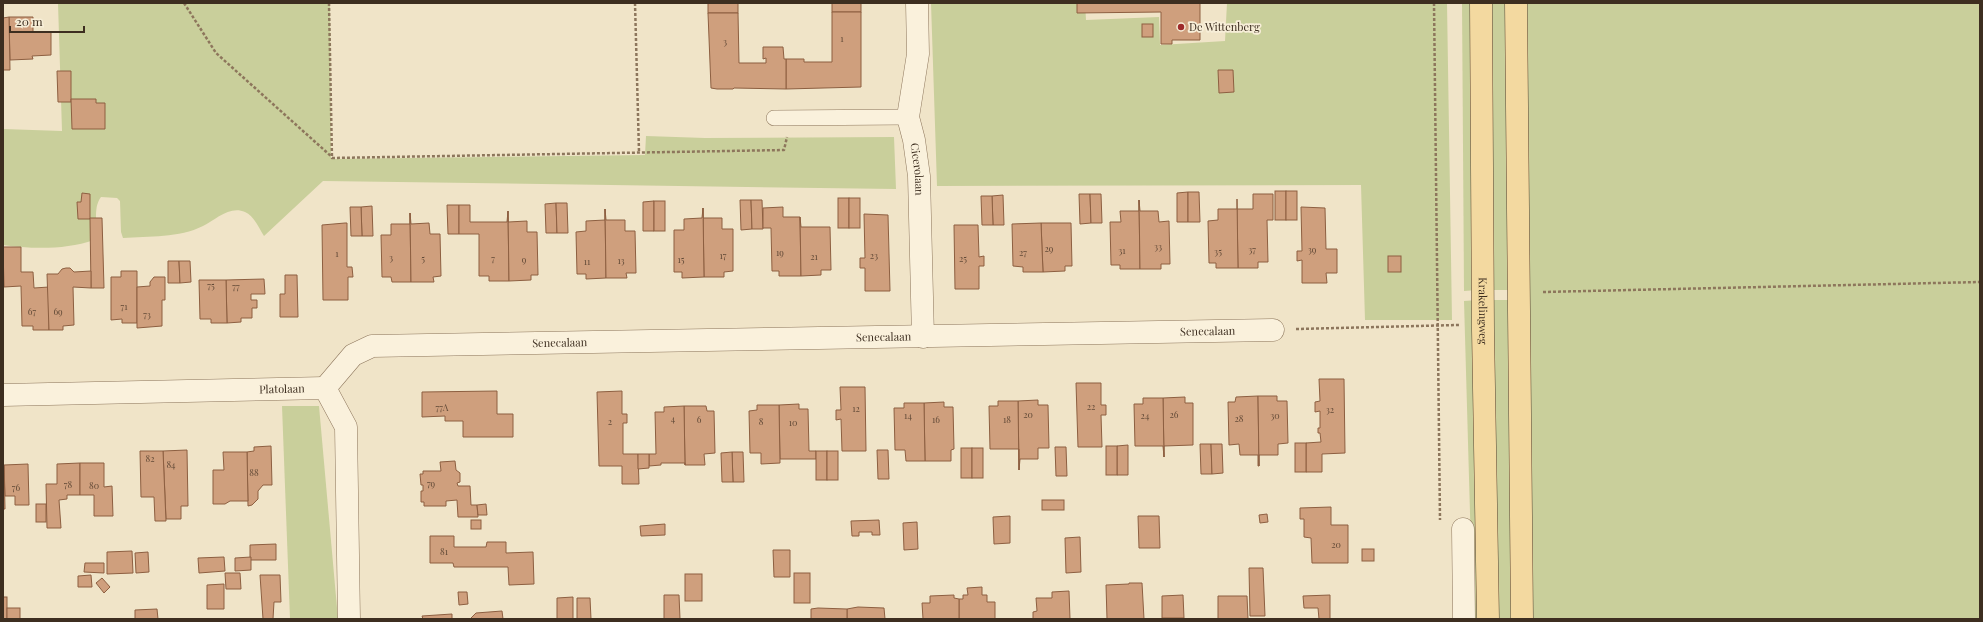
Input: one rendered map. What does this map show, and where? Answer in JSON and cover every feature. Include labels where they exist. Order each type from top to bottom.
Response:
[{"type":"main road","name":"Krakelingweg","points":[[1481,3],[1483,330],[1488,619]]},
{"type":"main road","points":[[1516,3],[1522,619]]},
{"type":"street","name":"Cicerolaan","points":[[917,3],[918,54],[908,117],[914,140],[920,176],[923,337]]},
{"type":"street","name":"Senecalaan","points":[[325,388],[353,354],[372,346],[1273,330]]},
{"type":"street","name":"Platolaan","points":[[3,395],[325,388]]},
{"type":"street","points":[[325,388],[346,426],[349,619]]},
{"type":"street","points":[[1463,529],[1464,619]]},
{"type":"lane","points":[[774,118],[908,117]]},
{"type":"path","points":[[184,3],[216,53],[332,158],[784,150],[793,117]]},
{"type":"path","points":[[329,3],[332,158]]},
{"type":"path","points":[[635,3],[639,152]]},
{"type":"path","points":[[1434,3],[1440,523]]},
{"type":"path","points":[[1519,293],[1980,282]]},
{"type":"path","points":[[1273,330],[1460,325]]},
{"type":"green space","points":[[58,3],[330,3],[331,159],[645,155],[646,136],[705,138],[894,137],[896,189],[323,181],[264,236],[251,216],[245,212],[234,210],[223,214],[203,226],[184,233],[164,236],[123,238],[121,232],[120,201],[117,198],[101,197],[98,202],[96,212],[96,229],[94,240],[72,246],[48,248],[3,245],[3,129],[62,131]]},
{"type":"green space","points":[[931,3],[1085,3],[1086,20],[1159,17],[1160,45],[1225,41],[1227,3],[1447,3],[1452,320],[1365,320],[1361,185],[937,186]]},
{"type":"green space","points":[[1462,3],[1476,3],[1478,290],[1464,291]]},
{"type":"green space","points":[[1489,3],[1509,3],[1512,290],[1493,290]]},
{"type":"green space","points":[[1525,3],[1980,3],[1980,619],[1532,619]]},
{"type":"green space","points":[[1478,300],[1481,619],[1473,619],[1464,301]]},
{"type":"green space","points":[[1492,300],[1511,300],[1516,619],[1495,619]]},
{"type":"green space","points":[[282,406],[319,406],[338,619],[290,619]]},
{"type":"building","points":[[708,3],[738,3],[738,13],[708,13]]},
{"type":"building","points":[[832,3],[861,3],[861,12],[832,12]]},
{"type":"building","name":"De Wittenberg","points":[[1077,3],[1200,3],[1200,40],[1172,40],[1172,44],[1161,44],[1161,12],[1077,13]]},
{"type":"building","points":[[832,12],[861,12],[861,87],[786,89],[786,59],[804,59],[804,62],[832,62]]},
{"type":"building","points":[[708,13],[738,13],[739,63],[766,63],[766,58],[763,59],[763,47],[783,47],[784,59],[786,59],[786,89],[711,88]]},
{"type":"building","points":[[9,17],[33,17],[33,32],[51,32],[51,55],[32,56],[33,59],[10,60]]},
{"type":"building","points":[[9,17],[10,70],[3,70],[3,18]]},
{"type":"building","points":[[1142,24],[1153,24],[1153,37],[1142,37]]},
{"type":"building","points":[[1218,70],[1233,70],[1234,92],[1219,93]]},
{"type":"building","points":[[57,71],[71,71],[71,102],[58,102]]},
{"type":"building","points":[[71,99],[96,99],[96,103],[105,103],[105,129],[72,129]]},
{"type":"building","points":[[1275,191],[1286,191],[1286,220],[1275,220]]},
{"type":"building","points":[[1286,191],[1297,191],[1297,220],[1286,220]]},
{"type":"building","points":[[1188,192],[1188,222],[1177,222],[1177,193]]},
{"type":"building","points":[[1188,192],[1199,192],[1200,222],[1188,222]]},
{"type":"building","points":[[82,193],[90,194],[90,219],[78,219],[77,202],[81,202]]},
{"type":"building","points":[[1079,194],[1090,194],[1091,223],[1080,224]]},
{"type":"building","points":[[1090,194],[1101,194],[1102,223],[1091,223]]},
{"type":"building","points":[[1253,194],[1273,194],[1273,220],[1267,220],[1268,262],[1258,262],[1258,268],[1238,268],[1237,209],[1253,209]]},
{"type":"building","points":[[1003,195],[1004,225],[993,225],[992,196]]},
{"type":"building","points":[[981,196],[992,196],[993,225],[982,225]]},
{"type":"building","points":[[838,198],[849,198],[849,228],[838,228]]},
{"type":"building","points":[[849,198],[860,198],[860,228],[849,228]]},
{"type":"building","points":[[1237,199],[1238,268],[1216,268],[1216,263],[1209,263],[1208,221],[1218,220],[1218,209],[1237,209]]},
{"type":"building","points":[[740,200],[751,200],[752,229],[741,230]]},
{"type":"building","points":[[751,200],[762,200],[763,229],[752,229]]},
{"type":"building","points":[[1139,200],[1140,269],[1120,269],[1120,265],[1111,265],[1110,222],[1121,222],[1120,211],[1139,211]]},
{"type":"building","points":[[1139,200],[1140,211],[1158,211],[1159,222],[1169,221],[1170,264],[1161,264],[1161,269],[1140,269]]},
{"type":"building","points":[[654,201],[654,231],[643,231],[643,202]]},
{"type":"building","points":[[654,201],[665,201],[665,231],[654,231]]},
{"type":"building","points":[[556,203],[557,233],[546,233],[545,204]]},
{"type":"building","points":[[556,203],[567,203],[568,233],[557,233]]},
{"type":"building","points":[[447,205],[459,205],[459,234],[448,234]]},
{"type":"building","points":[[459,205],[470,205],[470,222],[507,222],[508,211],[509,281],[489,281],[489,276],[479,276],[479,234],[459,234]]},
{"type":"building","points":[[372,206],[373,236],[362,236],[361,207]]},
{"type":"building","points":[[350,207],[361,207],[362,236],[351,236]]},
{"type":"building","points":[[783,207],[783,217],[800,217],[801,276],[779,276],[779,271],[772,271],[771,228],[763,228],[763,208]]},
{"type":"building","points":[[1301,207],[1325,208],[1326,249],[1337,249],[1337,273],[1326,273],[1327,283],[1302,283],[1302,260],[1297,261],[1297,251],[1302,251]]},
{"type":"building","points":[[703,208],[704,277],[682,278],[682,272],[674,272],[674,230],[684,230],[684,219],[702,218]]},
{"type":"building","points":[[605,209],[606,278],[586,279],[586,274],[577,274],[576,232],[586,231],[586,221],[605,220]]},
{"type":"building","points":[[605,209],[606,220],[625,220],[625,231],[635,231],[636,273],[626,273],[627,278],[606,278]]},
{"type":"building","points":[[410,213],[411,282],[392,282],[391,277],[382,277],[381,235],[391,235],[391,224],[410,224]]},
{"type":"building","points":[[410,213],[411,224],[429,223],[430,234],[440,234],[441,276],[433,277],[434,282],[411,282]]},
{"type":"building","points":[[864,214],[888,215],[890,291],[865,291],[865,268],[860,268],[860,258],[865,258]]},
{"type":"building","points":[[800,217],[801,227],[830,227],[831,270],[821,270],[821,275],[801,276]]},
{"type":"building","points":[[90,218],[102,218],[104,288],[91,288]]},
{"type":"building","points":[[703,218],[722,218],[722,229],[733,229],[733,271],[724,272],[724,277],[704,277]]},
{"type":"building","points":[[527,221],[527,232],[537,232],[538,275],[531,275],[531,280],[509,281],[508,222]]},
{"type":"building","points":[[347,223],[347,267],[352,267],[353,277],[348,277],[348,300],[323,300],[322,225]]},
{"type":"building","points":[[1041,223],[1071,223],[1072,266],[1065,266],[1065,271],[1043,272]]},
{"type":"building","points":[[1041,223],[1043,272],[1023,272],[1023,267],[1013,266],[1012,224]]},
{"type":"building","points":[[954,225],[978,225],[979,257],[984,256],[984,266],[979,266],[979,289],[955,289]]},
{"type":"building","points":[[3,247],[21,247],[21,272],[33,272],[34,288],[49,287],[49,330],[33,330],[33,326],[22,326],[21,286],[4,287]]},
{"type":"building","points":[[1388,256],[1401,256],[1401,272],[1388,272]]},
{"type":"building","points":[[168,261],[179,261],[180,283],[168,283]]},
{"type":"building","points":[[179,261],[190,261],[191,282],[180,283]]},
{"type":"building","points":[[70,268],[74,272],[91,271],[91,288],[73,287],[74,325],[63,326],[63,330],[49,330],[47,274],[58,274],[62,269]]},
{"type":"building","points":[[121,271],[137,271],[137,323],[122,323],[122,319],[111,320],[111,277],[121,277]]},
{"type":"building","points":[[285,275],[297,275],[298,317],[280,317],[280,294],[285,294]]},
{"type":"building","points":[[154,277],[165,277],[165,300],[162,300],[162,326],[137,328],[137,287],[150,286],[150,282]]},
{"type":"building","points":[[264,279],[265,294],[251,294],[251,300],[257,300],[257,308],[252,308],[252,318],[241,318],[241,322],[227,323],[226,280]]},
{"type":"building","points":[[199,280],[226,280],[227,323],[211,323],[211,319],[200,319]]},
{"type":"building","points":[[1319,379],[1344,379],[1345,453],[1322,454],[1322,472],[1306,472],[1306,443],[1321,442],[1320,433],[1318,433],[1318,428],[1320,428],[1320,411],[1315,412],[1315,402],[1320,401]]},
{"type":"building","points":[[1076,383],[1101,383],[1101,405],[1106,405],[1106,415],[1101,415],[1102,447],[1078,447]]},
{"type":"building","points":[[840,387],[865,387],[866,451],[842,451],[841,419],[836,420],[836,410],[841,410]]},
{"type":"building","points":[[497,391],[497,414],[513,414],[513,437],[463,437],[463,421],[445,421],[445,416],[422,417],[422,392]]},
{"type":"building","points":[[622,391],[622,414],[627,414],[627,423],[623,423],[623,454],[638,454],[639,484],[622,484],[622,466],[599,466],[597,392]]},
{"type":"building","points":[[1258,396],[1259,466],[1258,455],[1240,455],[1239,444],[1229,445],[1228,402],[1235,402],[1236,397]]},
{"type":"building","points":[[1258,396],[1277,396],[1277,401],[1287,401],[1288,443],[1278,444],[1278,455],[1259,455],[1259,466]]},
{"type":"building","points":[[1185,397],[1185,403],[1193,403],[1193,445],[1164,446],[1164,457],[1163,398]]},
{"type":"building","points":[[1143,398],[1163,398],[1164,457],[1163,446],[1135,446],[1134,404],[1143,404]]},
{"type":"building","points":[[1038,400],[1038,405],[1048,405],[1049,448],[1038,448],[1038,459],[1020,459],[1019,470],[1018,401]]},
{"type":"building","points":[[998,401],[1018,401],[1019,449],[990,449],[989,406],[998,406]]},
{"type":"building","points":[[944,402],[944,407],[953,407],[954,449],[951,450],[951,461],[925,461],[924,403]]},
{"type":"building","points":[[904,403],[924,403],[925,461],[906,461],[905,450],[895,450],[894,408],[904,408]]},
{"type":"building","points":[[799,404],[799,409],[808,409],[809,451],[816,451],[816,459],[780,459],[779,405]]},
{"type":"building","points":[[757,405],[779,405],[780,463],[761,464],[761,453],[750,453],[749,411],[757,410]]},
{"type":"building","points":[[684,406],[706,406],[707,411],[714,411],[715,453],[704,454],[705,465],[685,465]]},
{"type":"building","points":[[684,406],[685,463],[661,463],[661,465],[649,466],[649,454],[656,454],[655,412],[664,412],[664,407]]},
{"type":"building","points":[[1295,443],[1306,443],[1306,472],[1295,472]]},
{"type":"building","points":[[1200,444],[1211,444],[1212,474],[1201,474]]},
{"type":"building","points":[[1211,444],[1222,444],[1223,473],[1212,474]]},
{"type":"building","points":[[1128,445],[1128,475],[1117,475],[1117,446]]},
{"type":"building","points":[[271,446],[272,485],[263,485],[258,491],[258,499],[252,505],[248,506],[247,452],[254,451],[254,447]]},
{"type":"building","points":[[1106,446],[1117,446],[1117,475],[1106,475]]},
{"type":"building","points":[[1055,447],[1066,447],[1067,476],[1056,476]]},
{"type":"building","points":[[961,448],[972,448],[972,478],[961,478]]},
{"type":"building","points":[[972,448],[983,448],[983,478],[972,478]]},
{"type":"building","points":[[187,450],[188,506],[181,506],[181,519],[166,519],[163,451]]},
{"type":"building","points":[[877,450],[888,450],[889,479],[878,479]]},
{"type":"building","points":[[140,451],[163,451],[166,521],[155,521],[154,497],[141,497]]},
{"type":"building","points":[[816,451],[827,451],[827,480],[816,480]]},
{"type":"building","points":[[827,451],[838,451],[838,480],[827,480]]},
{"type":"building","points":[[223,452],[247,452],[248,501],[230,501],[225,504],[213,504],[213,470],[224,470]]},
{"type":"building","points":[[732,452],[743,452],[744,482],[733,482]]},
{"type":"building","points":[[732,452],[733,482],[722,482],[721,453]]},
{"type":"building","points":[[638,454],[649,454],[649,468],[638,469]]},
{"type":"building","points":[[455,461],[456,470],[460,473],[460,482],[457,483],[458,486],[470,486],[471,505],[477,505],[478,517],[458,517],[457,500],[446,501],[446,506],[424,506],[424,502],[421,502],[421,491],[423,491],[423,485],[421,485],[420,474],[423,474],[423,471],[441,471],[440,462]]},
{"type":"building","points":[[80,463],[80,495],[67,495],[67,499],[59,500],[61,528],[47,528],[46,484],[57,484],[57,464]]},
{"type":"building","points":[[80,463],[104,463],[104,487],[112,486],[113,516],[94,516],[94,495],[80,495]]},
{"type":"building","points":[[28,464],[29,505],[15,505],[15,496],[5,496],[4,465]]},
{"type":"building","points":[[4,465],[5,509],[3,509]]},
{"type":"building","points":[[1042,500],[1064,500],[1064,510],[1042,510]]},
{"type":"building","points":[[36,504],[46,504],[46,522],[36,522]]},
{"type":"building","points":[[486,504],[487,515],[478,515],[477,505]]},
{"type":"building","points":[[1331,507],[1331,525],[1348,525],[1348,563],[1312,563],[1311,538],[1304,537],[1304,519],[1300,519],[1300,508]]},
{"type":"building","points":[[1267,514],[1268,522],[1260,523],[1259,515]]},
{"type":"building","points":[[1010,516],[1010,543],[994,544],[993,517]]},
{"type":"building","points":[[1138,516],[1159,516],[1160,548],[1139,548]]},
{"type":"building","points":[[471,520],[481,520],[481,529],[471,529]]},
{"type":"building","points":[[879,520],[880,535],[872,535],[872,532],[859,532],[859,536],[852,536],[851,521]]},
{"type":"building","points":[[917,522],[918,549],[904,550],[903,523]]},
{"type":"building","points":[[665,524],[665,535],[641,536],[640,526]]},
{"type":"building","points":[[430,536],[454,536],[454,547],[486,547],[487,542],[506,542],[506,553],[533,552],[534,584],[509,585],[508,567],[454,567],[453,563],[430,563]]},
{"type":"building","points":[[1080,537],[1081,572],[1066,573],[1065,538]]},
{"type":"building","points":[[276,544],[276,560],[250,560],[250,545]]},
{"type":"building","points":[[1362,549],[1374,549],[1374,561],[1362,561]]},
{"type":"building","points":[[773,550],[790,550],[790,577],[774,577]]},
{"type":"building","points":[[132,551],[133,573],[107,574],[107,552]]},
{"type":"building","points":[[148,552],[149,572],[136,573],[135,553]]},
{"type":"building","points":[[224,557],[225,571],[199,573],[198,558]]},
{"type":"building","points":[[251,557],[251,570],[235,571],[235,558]]},
{"type":"building","points":[[85,563],[104,563],[104,573],[84,572]]},
{"type":"building","points":[[1249,568],[1263,568],[1265,616],[1250,616]]},
{"type":"building","points":[[225,573],[240,573],[241,589],[226,589]]},
{"type":"building","points":[[794,573],[810,573],[810,603],[794,603]]},
{"type":"building","points":[[685,574],[702,574],[702,601],[685,601]]},
{"type":"building","points":[[91,575],[92,587],[78,587],[78,576]]},
{"type":"building","points":[[260,575],[280,575],[281,602],[274,602],[273,619],[263,619]]},
{"type":"building","points":[[102,578],[110,587],[104,593],[96,583]]},
{"type":"building","points":[[1142,583],[1144,619],[1107,619],[1106,585]]},
{"type":"building","points":[[224,584],[224,609],[207,609],[207,585]]},
{"type":"building","points":[[982,587],[982,595],[987,595],[987,602],[995,602],[995,619],[959,619],[959,599],[963,599],[963,595],[968,595],[967,588]]},
{"type":"building","points":[[1069,591],[1070,619],[1033,619],[1033,612],[1037,611],[1036,598],[1052,598],[1052,592]]},
{"type":"building","points":[[458,592],[467,592],[468,604],[459,605]]},
{"type":"building","points":[[664,595],[679,595],[680,619],[664,619]]},
{"type":"building","points":[[954,595],[954,598],[959,599],[959,619],[923,619],[922,603],[930,603],[930,596]]},
{"type":"building","points":[[1183,595],[1184,618],[1162,618],[1162,596]]},
{"type":"building","points":[[1330,595],[1330,619],[1319,619],[1318,608],[1304,608],[1303,596]]},
{"type":"building","points":[[1218,596],[1247,596],[1248,619],[1218,619]]},
{"type":"building","points":[[3,597],[7,597],[7,619],[3,619]]},
{"type":"building","points":[[573,597],[573,619],[557,619],[557,598]]},
{"type":"building","points":[[577,598],[590,598],[591,619],[577,619]]},
{"type":"building","points":[[858,607],[884,608],[885,619],[847,619],[847,609]]},
{"type":"building","points":[[7,608],[20,608],[20,619],[7,619]]},
{"type":"building","points":[[157,609],[158,619],[135,619],[135,610]]},
{"type":"building","points":[[811,609],[847,609],[847,619],[811,619]]},
{"type":"building","points":[[502,611],[503,619],[470,619],[476,613]]},
{"type":"building","points":[[452,614],[452,619],[423,619],[422,616]]},
{"type":"place","name":"De Wittenberg","points":[[1181,27]]}]
